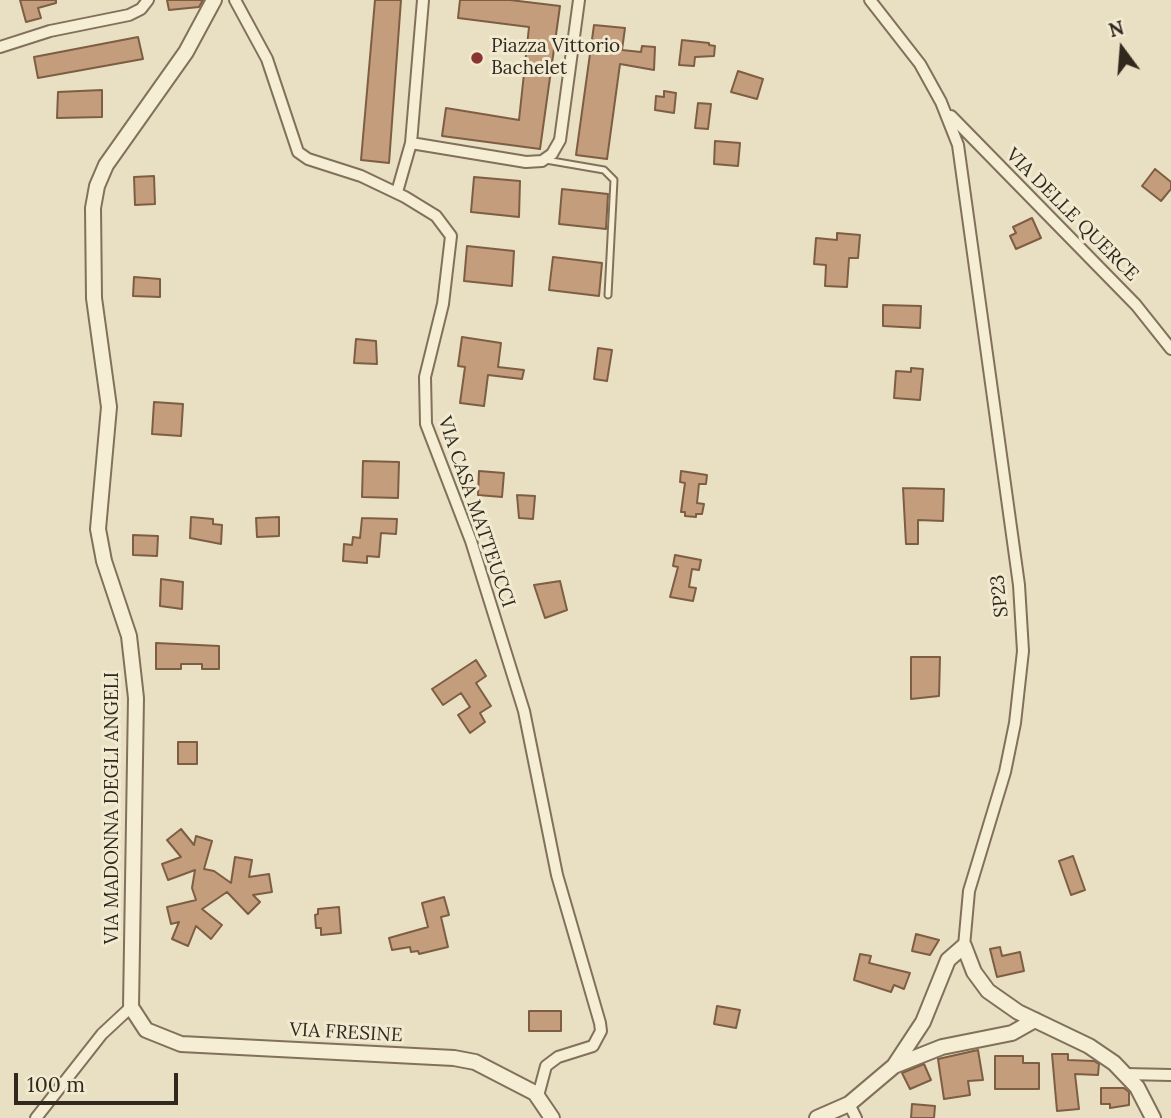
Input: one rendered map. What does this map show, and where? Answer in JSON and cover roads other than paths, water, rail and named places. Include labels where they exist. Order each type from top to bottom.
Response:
[{"type":"street","points":[[0,47],[50,31],[129,15],[141,9],[148,0]]},
{"type":"street","name":"VIA MADONNA DEGLI ANGELI","points":[[131,1007],[136,698],[130,636],[104,561],[98,529],[109,407],[94,298],[93,208],[97,186],[106,166],[186,52],[214,0]]},
{"type":"street","name":"VIA CASA MATTEUCCI","points":[[235,0],[267,59],[298,152],[314,161],[361,176],[397,192],[436,216],[451,236],[444,294],[425,377],[426,424],[471,541],[524,711],[555,866],[601,1031],[593,1046],[558,1057],[546,1066],[538,1096]]},
{"type":"street","points":[[397,192],[411,143],[423,0]]},
{"type":"street","points":[[411,143],[526,162],[546,160],[555,152],[559,140],[579,0]]},
{"type":"street","name":"SP23","points":[[870,0],[914,55],[944,108],[962,165],[1020,585],[1023,639],[1021,683],[1011,745],[969,891],[964,946],[971,968],[985,988],[1004,1003],[1089,1046],[1125,1074],[1143,1095],[1153,1118]]},
{"type":"street","name":"VIA DELLE QUERCE","points":[[944,108],[1136,305],[1171,349]]},
{"type":"street","points":[[817,1118],[849,1104],[894,1066],[923,1022],[948,960],[964,946]]},
{"type":"street","points":[[36,1118],[102,1034],[131,1007]]},
{"type":"street","name":"VIA FRESINE","points":[[131,1007],[146,1030],[181,1044],[465,1059],[485,1066],[538,1096],[552,1118]]},
{"type":"street","points":[[894,1066],[942,1047],[1016,1031],[1035,1020]]},
{"type":"street","points":[[1125,1074],[1171,1075]]},
{"type":"street","points":[[849,1104],[856,1118]]},
{"type":"lane","points":[[546,160],[604,170],[614,180],[608,295]]},
{"type":"place","name":"Piazza Vittorio Bachelet","points":[[477,58]]}]
